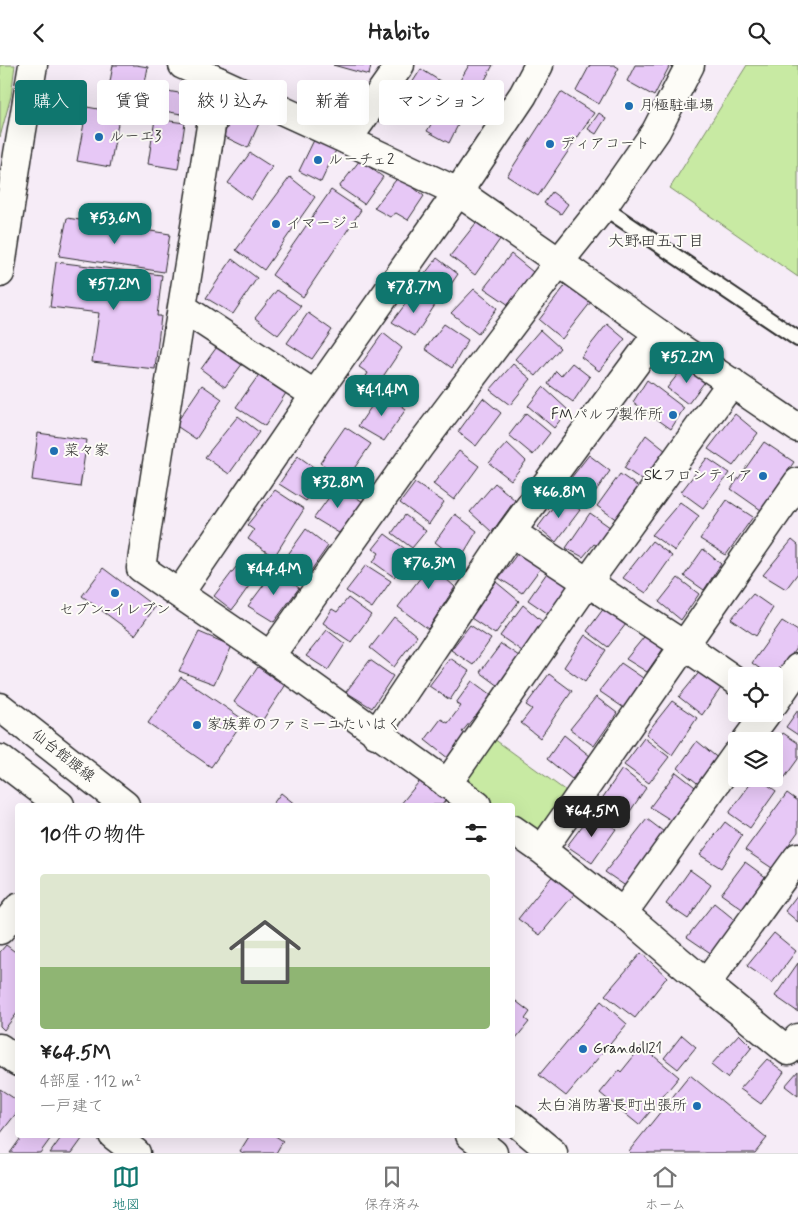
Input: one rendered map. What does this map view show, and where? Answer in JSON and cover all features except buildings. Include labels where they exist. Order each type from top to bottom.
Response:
[{"type":"street","points":[[0,273],[32,65]]},
{"type":"street","points":[[183,65],[216,80]]},
{"type":"street","points":[[347,140],[400,65]]},
{"type":"street","points":[[178,594],[458,192],[523,95],[539,65]]},
{"type":"street","points":[[270,656],[419,447],[603,207],[656,131],[690,65]]},
{"type":"street","points":[[287,113],[458,192],[658,333],[798,428]]},
{"type":"street","points":[[211,125],[141,568],[270,656],[474,803]]},
{"type":"street","points":[[183,308],[315,395]]},
{"type":"street","points":[[376,734],[511,532],[658,333]]},
{"type":"street","points":[[447,784],[587,583],[732,382]]},
{"type":"street","points":[[542,849],[798,482]]},
{"type":"street","points":[[511,532],[685,645],[728,675]]},
{"type":"street","points":[[783,690],[798,668]]},
{"type":"street","name":"仙台館腰線","points":[[0,707],[122,803]]},
{"type":"street","points":[[0,759],[57,803]]},
{"type":"street","points":[[623,913],[728,766]]},
{"type":"street","points":[[515,831],[542,849],[623,913],[788,1051],[798,1038]]},
{"type":"street","points":[[706,984],[798,857]]},
{"type":"street","points":[[0,930],[15,912]]},
{"type":"street","points":[[0,1048],[15,1059]]},
{"type":"street","points":[[515,1121],[553,1153]]},
{"type":"street","points":[[117,1138],[136,1153]]},
{"type":"street","points":[[474,1138],[493,1153]]},
{"type":"lane","points":[[603,207],[798,339]]},
{"type":"green space","points":[[0,65],[15,65],[11,96],[0,137]]},
{"type":"green space","points":[[747,65],[798,65],[798,277],[670,188]]},
{"type":"green space","points":[[494,739],[566,791],[539,828],[525,830],[515,822],[515,803],[488,803],[462,784]]},
{"type":"place","name":"月極駐車場","points":[[629,106]]},
{"type":"place","name":"ルーエ3","points":[[99,137]]},
{"type":"place","name":"ディアコート","points":[[550,144]]},
{"type":"place","name":"ルーチェ2","points":[[318,160]]},
{"type":"place","name":"イマージュ","points":[[276,224]]},
{"type":"place","name":"FMパルプ製作所","points":[[673,415]]},
{"type":"place","name":"菜々家","points":[[54,451]]},
{"type":"place","name":"SKフロンティア","points":[[763,476]]},
{"type":"place","name":"セブン-イレブン","points":[[115,593]]},
{"type":"place","name":"家族葬のファミーユたいはく","points":[[197,725]]},
{"type":"place","name":"Grandoll21","points":[[583,1049]]},
{"type":"place","name":"太白消防署長町出張所","points":[[697,1106]]},
{"type":"district","name":"大野田五丁目","points":[[656,241]]}]
